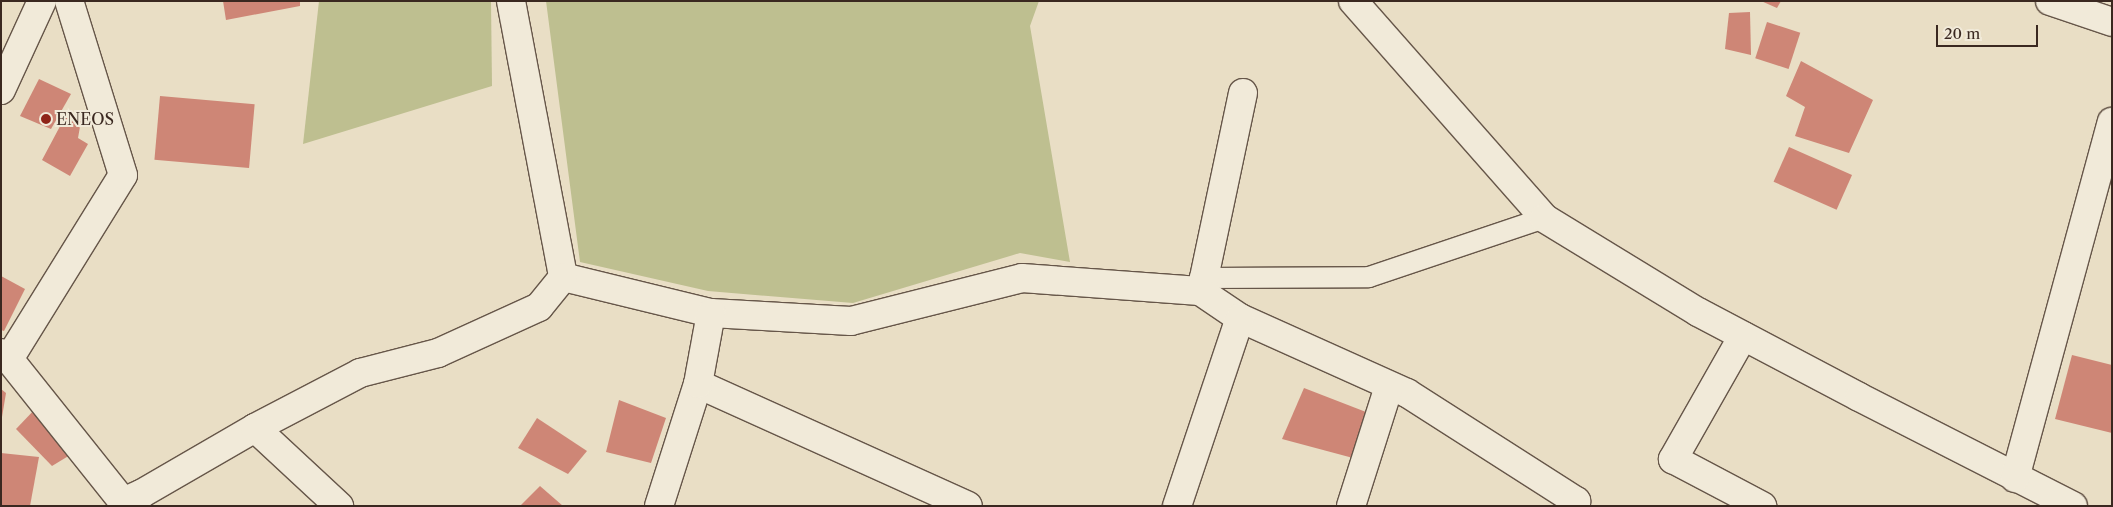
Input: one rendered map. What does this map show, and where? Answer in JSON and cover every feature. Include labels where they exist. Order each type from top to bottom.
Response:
[{"type":"street","points":[[1,90],[42,1]]},
{"type":"street","points":[[69,1],[123,174],[5,356],[120,504],[141,494],[255,428],[360,373],[438,353],[539,307],[563,277],[511,1]]},
{"type":"street","points":[[1352,1],[1544,218],[1698,312],[2015,478],[2040,498],[2073,506]]},
{"type":"street","points":[[2050,1],[2112,22]]},
{"type":"street","points":[[1202,285],[1243,93]]},
{"type":"street","points":[[2015,478],[2057,316],[2112,122]]},
{"type":"street","points":[[563,277],[711,313],[851,321],[1022,278],[1202,285],[1240,318],[1407,393],[1576,501],[1576,506]]},
{"type":"street","points":[[660,506],[698,384],[711,313]]},
{"type":"street","points":[[1177,506],[1240,318]]},
{"type":"street","points":[[1743,336],[1673,459],[1762,506]]},
{"type":"street","points":[[698,384],[968,506]]},
{"type":"street","points":[[1351,506],[1389,386]]},
{"type":"street","points":[[255,428],[339,506]]},
{"type":"lane","points":[[1202,285],[1369,276],[1544,218]]},
{"type":"green space","points":[[319,1],[491,1],[492,86],[303,144]]},
{"type":"green space","points":[[546,1],[1039,1],[1030,26],[1070,262],[1020,253],[853,303],[708,291],[580,262]]},
{"type":"building","points":[[223,1],[300,1],[300,6],[226,20]]},
{"type":"building","points":[[1761,1],[1781,1],[1777,8]]},
{"type":"building","points":[[1750,12],[1751,55],[1725,49],[1729,13]]},
{"type":"building","points":[[1767,22],[1800,33],[1789,69],[1755,58]]},
{"type":"building","points":[[1801,61],[1873,100],[1849,153],[1795,136],[1805,107],[1786,96]]},
{"type":"building","points":[[39,79],[71,94],[51,129],[20,116]]},
{"type":"building","points":[[160,96],[255,104],[249,168],[154,160]]},
{"type":"building","points":[[66,115],[81,121],[78,138],[88,144],[70,176],[42,160]]},
{"type":"building","points":[[1789,147],[1852,175],[1837,210],[1774,182]]},
{"type":"building","points":[[1,276],[25,289],[4,331],[1,330]]},
{"type":"building","points":[[2072,355],[2112,365],[2112,433],[2055,419]]},
{"type":"building","points":[[1304,388],[1366,412],[1353,458],[1282,439]]},
{"type":"building","points":[[1,389],[6,393],[1,423]]},
{"type":"building","points":[[619,400],[666,418],[651,463],[606,452]]},
{"type":"building","points":[[37,407],[75,452],[52,466],[16,429]]},
{"type":"building","points":[[537,418],[587,451],[568,474],[518,448]]},
{"type":"building","points":[[1,453],[39,457],[30,506],[1,506]]},
{"type":"building","points":[[540,486],[563,506],[520,506]]},
{"type":"place","name":"ENEOS","points":[[46,119]]}]
